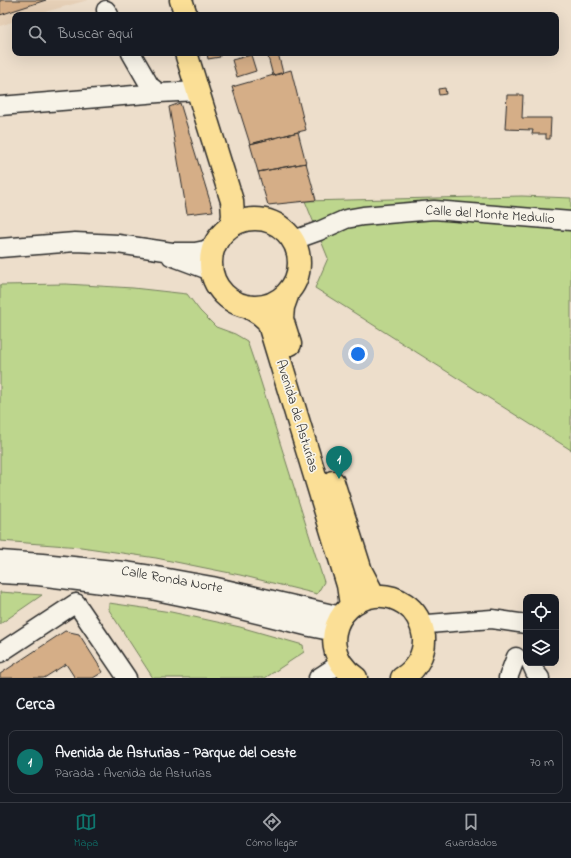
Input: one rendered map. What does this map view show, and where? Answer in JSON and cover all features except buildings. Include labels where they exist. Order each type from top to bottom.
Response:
[{"type":"main road","points":[[169,0],[173,12]]},
{"type":"main road","points":[[181,0],[185,12]]},
{"type":"main road","points":[[187,56],[232,201],[233,216],[231,225]]},
{"type":"main road","points":[[199,56],[241,196],[255,218]]},
{"type":"main road","points":[[255,218],[270,220],[284,228],[294,240],[300,253],[300,268],[296,282],[288,293],[269,305],[258,307],[237,303],[228,298],[220,290],[212,271],[211,258],[214,245],[221,234],[231,225],[242,220],[255,218]]},
{"type":"main road","name":"Avenida de Asturias","points":[[288,293],[283,307],[282,319],[361,572],[374,596]]},
{"type":"main road","name":"Avenida de Asturias","points":[[247,306],[268,321],[348,585],[335,648],[337,656],[348,671]]},
{"type":"main road","points":[[342,618],[361,599],[374,596],[385,596],[398,599],[409,607],[417,616],[422,628],[424,641],[422,654],[416,666],[402,678]]},
{"type":"street","points":[[133,56],[150,86],[159,93]]},
{"type":"street","points":[[0,106],[198,91]]},
{"type":"street","name":"Calle del Monte Medulio","points":[[294,240],[346,219],[363,216],[434,210],[571,221]]},
{"type":"street","points":[[0,248],[75,242],[118,244],[172,252],[195,252],[205,250],[214,245]]},
{"type":"street","points":[[153,250],[212,271]]},
{"type":"street","name":"Calle Ronda Norte","points":[[0,560],[109,569],[151,575],[212,586],[342,618]]},
{"type":"street","name":"Calle Ronda Norte","points":[[0,574],[38,576],[151,590],[201,600],[310,627],[342,618]]},
{"type":"street","points":[[0,653],[76,603],[86,582]]},
{"type":"street","points":[[76,603],[127,678]]},
{"type":"street","points":[[422,628],[428,624],[492,619],[523,624]]},
{"type":"street","points":[[508,678],[523,661]]},
{"type":"street","points":[[530,666],[540,678]]},
{"type":"street","points":[[318,678],[348,671]]},
{"type":"shaded area","points":[[0,0],[88,0],[45,12],[12,12],[12,22],[0,26]]},
{"type":"green space","points":[[522,196],[571,198],[571,450],[315,288],[328,258],[305,201]]},
{"type":"green space","points":[[66,284],[133,288],[187,294],[200,311],[216,327],[235,334],[247,341],[324,582],[317,594],[240,575],[156,558],[81,547],[0,541],[0,285]]},
{"type":"green space","points":[[0,592],[42,595],[0,624]]},
{"type":"green space","points":[[109,603],[171,612],[240,627],[303,645],[304,652],[265,678],[153,678],[109,610]]},
{"type":"place","name":"Avenida de Asturias - Parque del Oeste","points":[[339,479]]}]
